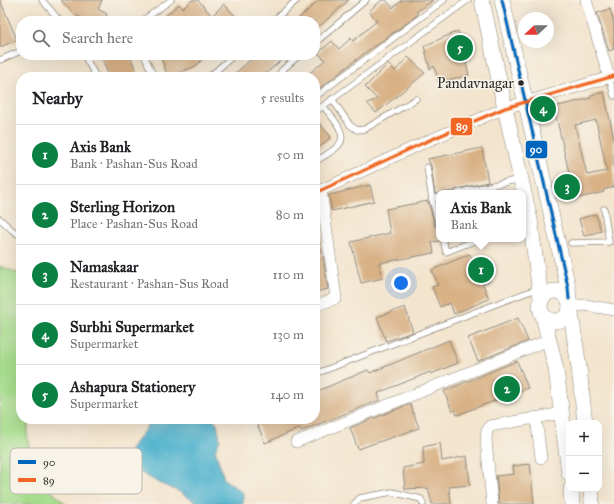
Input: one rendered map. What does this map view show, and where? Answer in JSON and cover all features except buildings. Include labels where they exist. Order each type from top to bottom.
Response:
[{"type":"main road","points":[[482,0],[523,190]]},
{"type":"main road","points":[[502,0],[568,287],[575,304],[579,368],[585,420]]},
{"type":"main road","points":[[527,221],[540,293],[539,308],[543,316],[556,369],[563,413],[567,456]]},
{"type":"main road","points":[[540,293],[545,294],[551,290],[558,290],[564,293],[575,304]]},
{"type":"main road","points":[[543,316],[549,320],[556,321],[563,319],[575,304]]},
{"type":"main road","points":[[571,492],[572,504]]},
{"type":"main road","points":[[591,492],[592,504]]},
{"type":"street","points":[[320,190],[423,143],[505,108],[612,76],[586,0]]},
{"type":"street","points":[[320,203],[336,298],[320,304]]},
{"type":"street","points":[[575,304],[614,310]]},
{"type":"street","points":[[296,442],[549,340]]},
{"type":"street","points":[[492,504],[486,440],[487,431],[490,426],[496,423],[563,413]]},
{"type":"street","points":[[536,417],[541,458]]},
{"type":"lane","points":[[42,0],[56,16]]},
{"type":"lane","points":[[149,16],[171,0]]},
{"type":"lane","points":[[279,16],[297,0]]},
{"type":"lane","points":[[320,39],[366,0]]},
{"type":"lane","points":[[320,93],[444,0]]},
{"type":"lane","points":[[320,108],[468,0]]},
{"type":"lane","points":[[0,60],[16,53]]},
{"type":"lane","points":[[87,60],[93,72]]},
{"type":"lane","points":[[146,60],[152,72]]},
{"type":"lane","points":[[215,72],[228,60]]},
{"type":"lane","points":[[283,72],[282,71],[294,60]]},
{"type":"lane","points":[[612,76],[614,96]]},
{"type":"lane","points":[[332,99],[350,125],[357,130],[366,129],[416,99]]},
{"type":"lane","points":[[320,158],[339,145],[342,134],[339,127],[323,106]]},
{"type":"lane","points":[[427,168],[436,214]]},
{"type":"lane","points":[[471,190],[521,178]]},
{"type":"lane","points":[[432,199],[436,198]]},
{"type":"lane","points":[[571,243],[609,242],[604,208]]},
{"type":"lane","points":[[0,219],[16,233]]},
{"type":"lane","points":[[444,242],[446,252],[471,242]]},
{"type":"lane","points":[[320,372],[540,293]]},
{"type":"lane","points":[[354,504],[360,498],[392,492],[421,499],[423,504]]},
{"type":"green space","points":[[0,266],[16,273],[16,424],[28,424],[27,435],[29,448],[10,448],[10,494],[54,494],[66,504],[0,504]]},
{"type":"water","points":[[148,424],[217,424],[220,440],[215,450],[224,479],[243,493],[243,504],[199,504],[178,491],[142,474],[142,448],[131,448]]},
{"type":"transit line","name":"90","points":[[502,0],[568,287],[569,299]]},
{"type":"transit line","name":"89","points":[[320,191],[423,143],[505,108],[614,76]]},
{"type":"place","name":"Ashapura Stationery","points":[[460,48]]},
{"type":"place","name":"Pandavnagar","points":[[521,83]]},
{"type":"place","name":"Surbhi Supermarket","points":[[543,109]]},
{"type":"place","name":"Namaskaar","points":[[567,187]]},
{"type":"place","name":"Axis Bank","points":[[481,270]]},
{"type":"place","name":"Sterling Horizon","points":[[507,389]]}]
